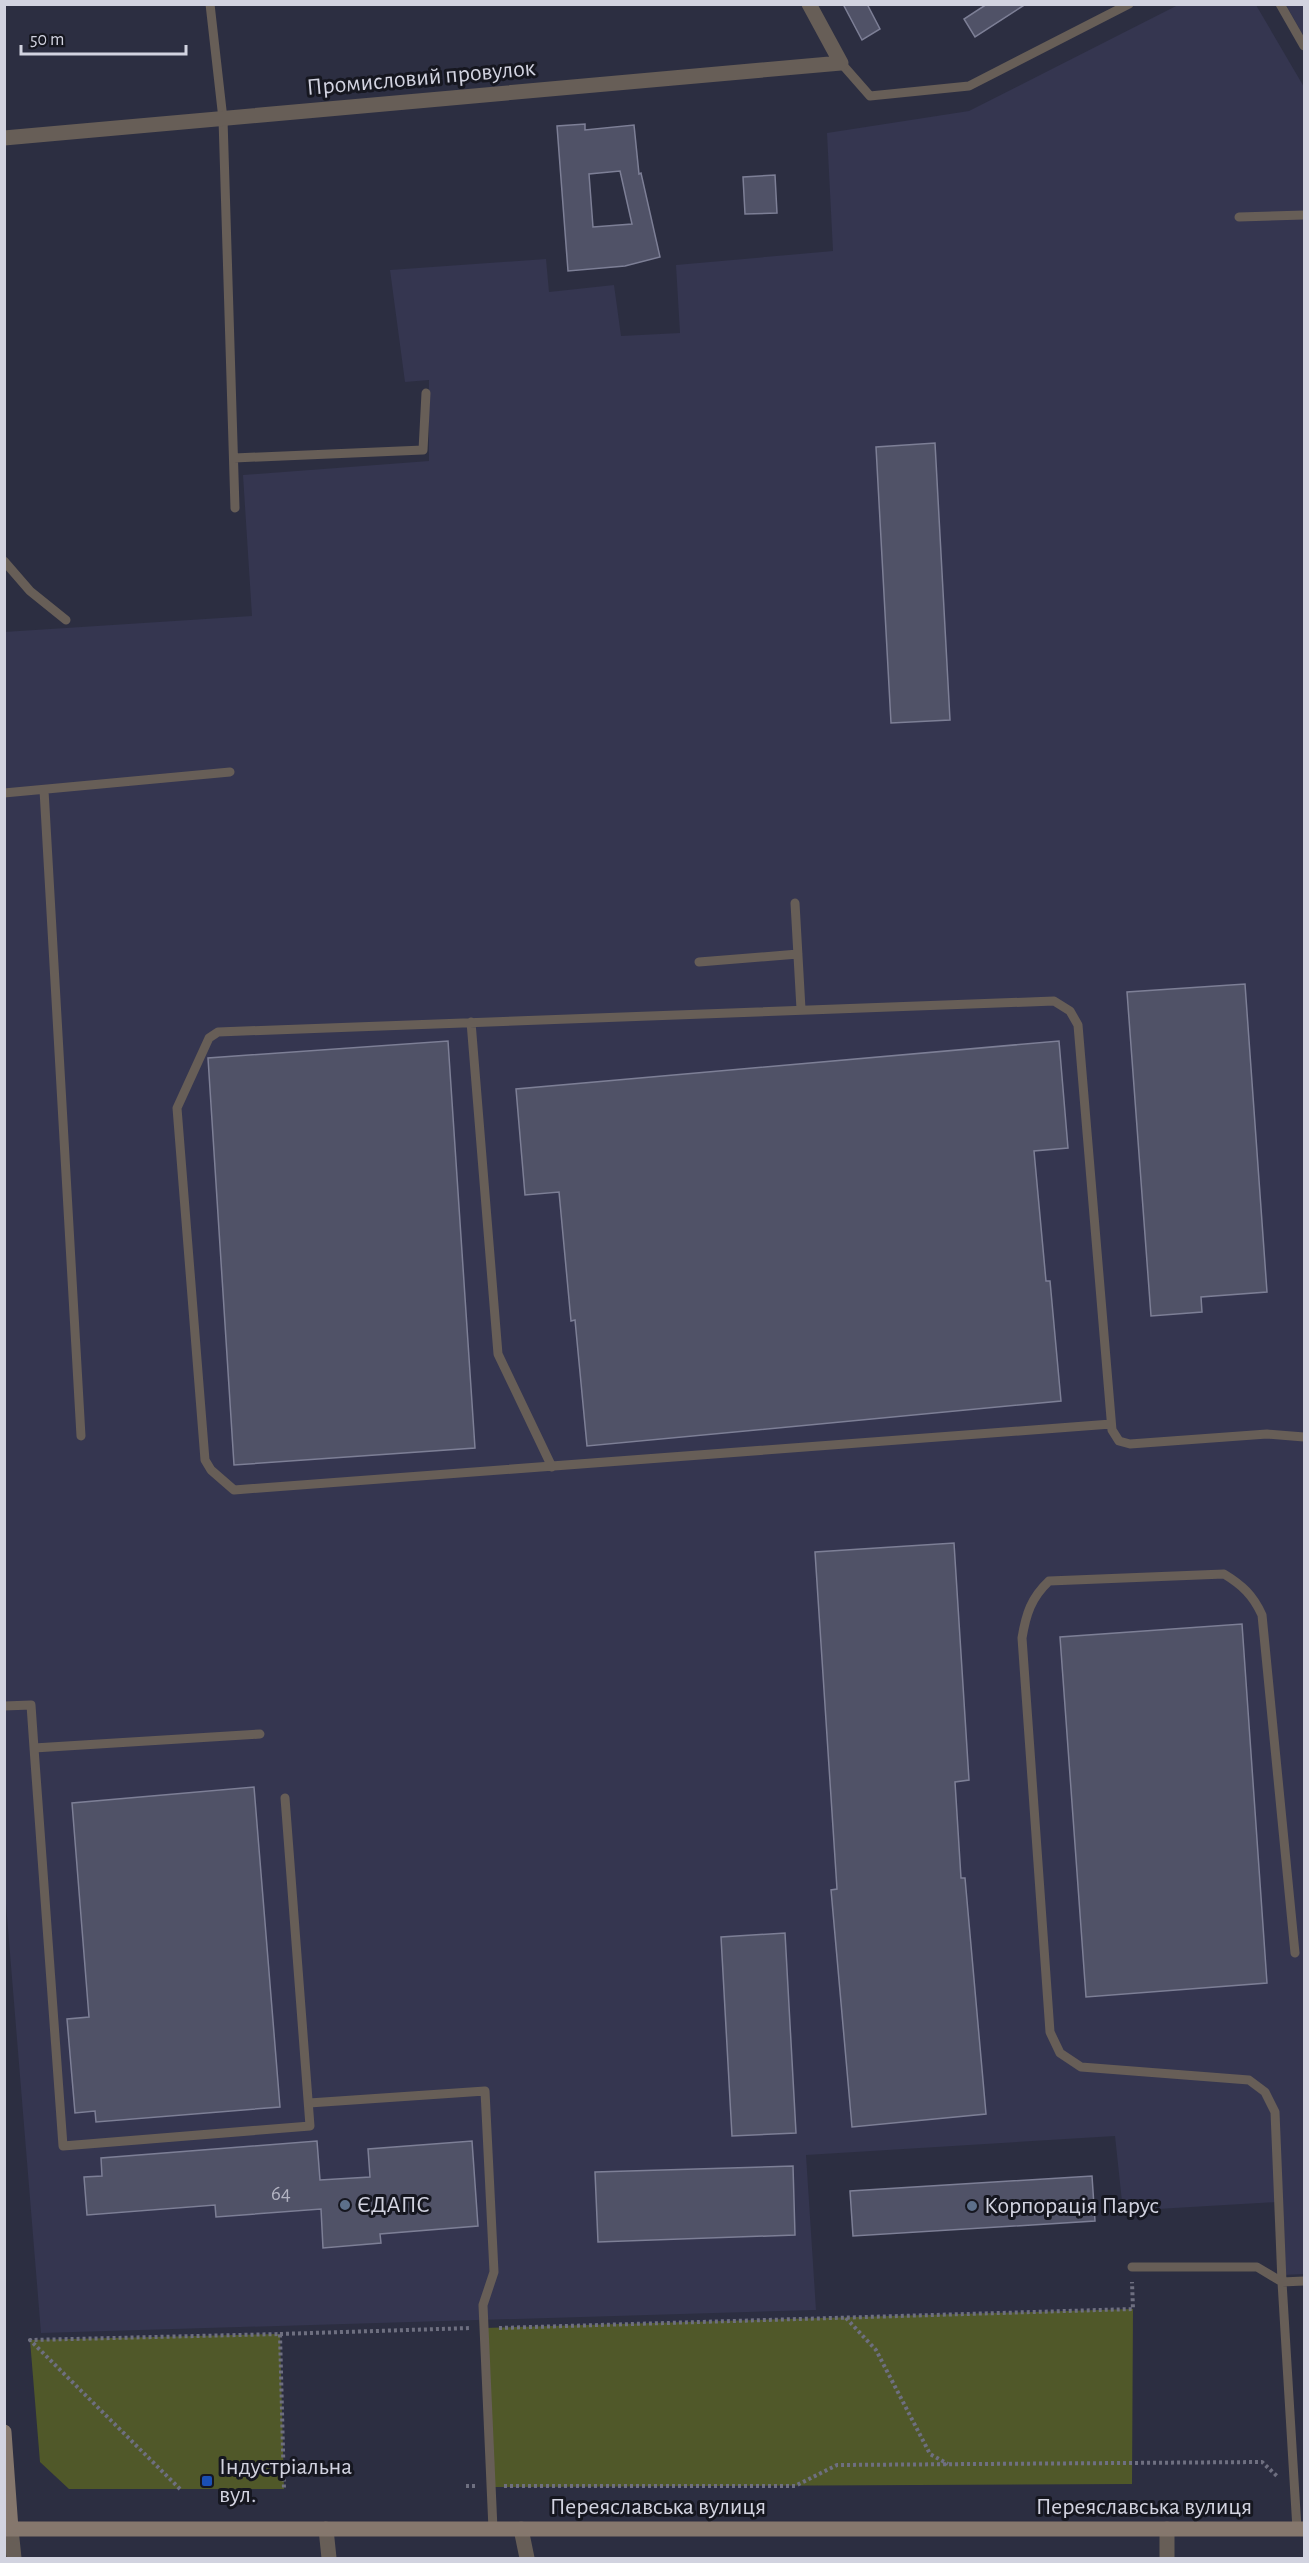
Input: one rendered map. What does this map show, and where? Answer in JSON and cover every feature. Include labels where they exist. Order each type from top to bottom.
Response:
[{"type":"main road","points":[[4,2433],[8,2529]]},
{"type":"main road","name":"Переяславська вулиця","points":[[8,2529],[1301,2529]]},
{"type":"street","points":[[809,4],[841,63]]},
{"type":"street","name":"Промисловий провулок","points":[[4,138],[841,63]]},
{"type":"street","points":[[8,2529],[15,2559]]},
{"type":"street","points":[[326,2529],[329,2559]]},
{"type":"street","points":[[521,2529],[528,2559]]},
{"type":"street","points":[[1167,2529],[1167,2559]]},
{"type":"lane","points":[[210,4],[223,119],[236,508]]},
{"type":"lane","points":[[841,63],[870,96],[969,86],[1129,4]]},
{"type":"lane","points":[[1280,4],[1305,46]]},
{"type":"lane","points":[[1239,217],[1305,215]]},
{"type":"lane","points":[[234,458],[423,450],[426,393]]},
{"type":"lane","points":[[4,561],[30,591],[66,620]]},
{"type":"lane","points":[[4,793],[230,772]]},
{"type":"lane","points":[[44,789],[81,1436]]},
{"type":"lane","points":[[795,903],[801,1009]]},
{"type":"lane","points":[[699,962],[798,954]]},
{"type":"lane","points":[[1111,1424],[239,1491],[228,1486],[211,1470],[205,1460],[178,1100],[209,1038],[218,1032],[801,1009],[1054,1002],[1070,1011],[1078,1025],[1111,1424],[1114,1437],[1130,1444],[1267,1434],[1305,1437]]},
{"type":"lane","points":[[471,1022],[498,1354],[552,1467]]},
{"type":"lane","points":[[1295,1953],[1262,1615],[1256,1600],[1242,1585],[1224,1574],[1049,1581],[1035,1594],[1026,1615],[1022,1638],[1050,2032],[1060,2053],[1081,2067],[1249,2080],[1265,2092],[1275,2112],[1282,2282],[1295,2495],[1301,2529]]},
{"type":"lane","points":[[4,1706],[31,1705],[63,2146],[310,2126],[285,1798]]},
{"type":"lane","points":[[34,1748],[260,1734]]},
{"type":"lane","points":[[309,2103],[485,2091],[494,2272],[483,2305],[493,2529]]},
{"type":"lane","points":[[1132,2267],[1257,2267],[1282,2282],[1305,2281]]},
{"type":"path","points":[[180,2489],[30,2340],[1133,2309],[1132,2267]]},
{"type":"path","points":[[845,2318],[876,2350],[930,2454],[949,2464]]},
{"type":"path","points":[[280,2334],[284,2489]]},
{"type":"path","points":[[491,2487],[795,2486],[837,2465],[1262,2462],[1295,2495]]},
{"type":"shaded area","points":[[1178,5],[1256,5],[1304,87],[1304,2274],[1282,2275],[1278,2202],[1123,2211],[1115,2136],[806,2155],[816,2310],[41,2333],[4,1880],[4,632],[252,616],[243,475],[429,461],[429,380],[405,382],[390,270],[546,259],[549,292],[614,285],[621,336],[680,333],[676,265],[833,251],[827,133],[969,111]]},
{"type":"shaded area","points":[[1286,5],[1304,5],[1304,37]]},
{"type":"green space","points":[[1133,2309],[1132,2484],[491,2487],[484,2328]]},
{"type":"green space","points":[[280,2334],[284,2489],[69,2489],[40,2462],[30,2340]]},
{"type":"building","points":[[843,4],[867,4],[880,29],[862,40]]},
{"type":"building","points":[[987,4],[1026,4],[975,37],[964,19]]},
{"type":"building","points":[[585,124],[585,130],[634,125],[639,174],[641,173],[660,257],[625,266],[568,271],[557,126]],"holes":[[[620,171],[632,224],[593,227],[589,174]]]},
{"type":"building","points":[[775,175],[777,213],[745,214],[743,177]]},
{"type":"building","points":[[935,443],[950,720],[891,723],[876,447]]},
{"type":"building","points":[[1245,984],[1267,1292],[1201,1297],[1202,1312],[1151,1316],[1127,992]]},
{"type":"building","points":[[448,1041],[475,1448],[234,1465],[208,1058]]},
{"type":"building","points":[[1059,1041],[1068,1148],[1034,1151],[1046,1281],[1050,1281],[1061,1401],[587,1446],[575,1320],[571,1321],[559,1192],[525,1195],[516,1089]]},
{"type":"building","points":[[954,1543],[969,1780],[955,1782],[961,1878],[965,1878],[986,2114],[852,2127],[831,1890],[837,1889],[815,1552]]},
{"type":"building","points":[[1242,1624],[1267,1983],[1086,1997],[1060,1637]]},
{"type":"building","points":[[254,1787],[280,2107],[96,2122],[95,2111],[75,2113],[67,2019],[89,2017],[72,1803]]},
{"type":"building","points":[[785,1933],[796,2133],[732,2136],[721,1937]]},
{"type":"building","points":[[317,2141],[320,2180],[370,2177],[368,2149],[472,2141],[478,2226],[380,2234],[381,2243],[323,2248],[321,2209],[216,2217],[215,2205],[87,2215],[84,2177],[102,2176],[101,2158]]},
{"type":"building","points":[[793,2166],[795,2235],[598,2242],[595,2172]]},
{"type":"building","name":"Корпорація Парус","points":[[1092,2176],[1095,2221],[853,2236],[850,2191]]},
{"type":"place","name":"ЄДАПС","points":[[345,2205]]},
{"type":"place","name":"Корпорація Парус","points":[[972,2206]]},
{"type":"place","name":"Індустріальна вул.","points":[[207,2481]]}]
